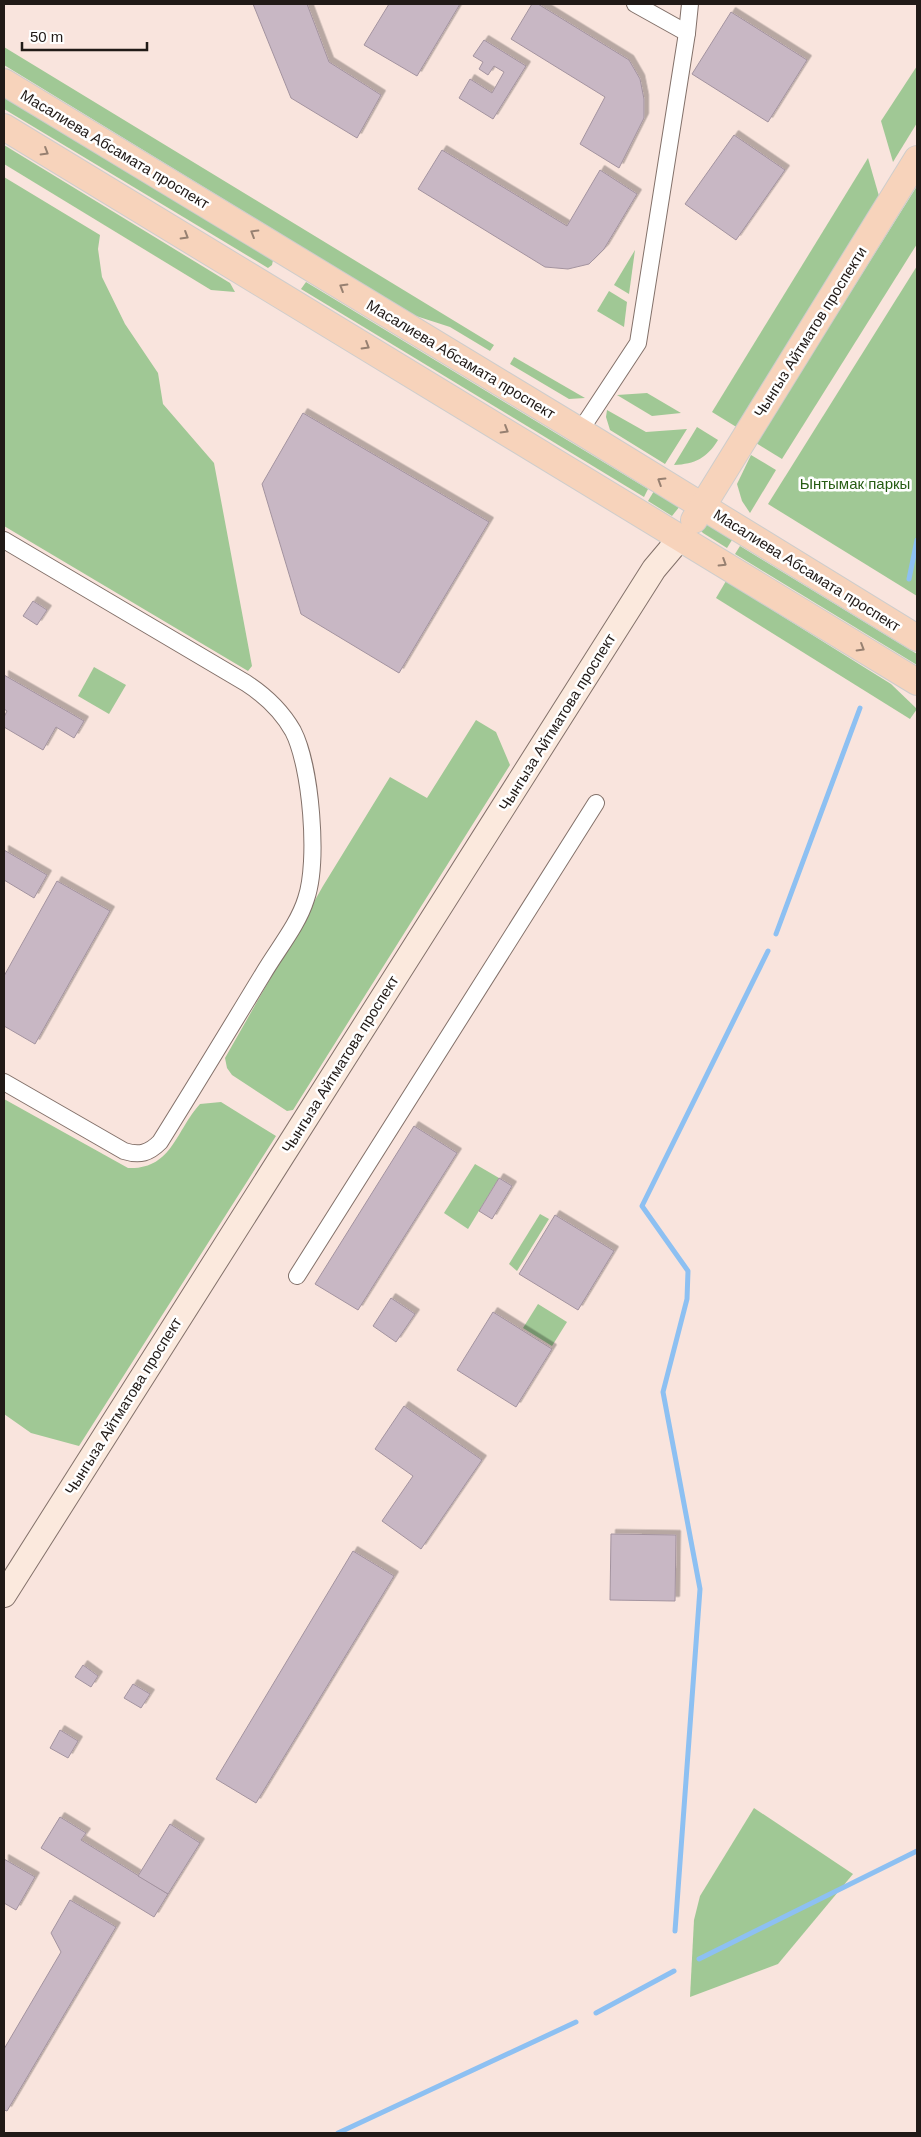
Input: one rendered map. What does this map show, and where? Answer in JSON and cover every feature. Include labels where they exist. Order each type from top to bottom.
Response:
[{"type":"main road","name":"Масалиева Абсамата проспект","points":[[4,82],[296,258],[917,638]]},
{"type":"main road","points":[[4,127],[917,682]]},
{"type":"main road","name":"Чынгыз Айтматов проспекти","points":[[681,537],[703,507],[917,159]]},
{"type":"main road","points":[[276,291],[296,258]]},
{"type":"main road","name":"Чынгыза Айтматова проспект","points":[[4,1595],[648,578],[681,537]]},
{"type":"street","points":[[635,4],[687,33]]},
{"type":"street","points":[[580,431],[638,343],[690,4]]},
{"type":"street","points":[[4,540],[246,683],[274,704],[293,732],[300,750],[314,845],[310,882],[300,912],[205,1071],[160,1142],[152,1150],[142,1154],[124,1151],[4,1082]]},
{"type":"street","points":[[297,1276],[596,803]]},
{"type":"green space","points":[[4,47],[494,345],[490,351],[450,327],[413,315],[4,65]]},
{"type":"green space","points":[[917,66],[917,123],[893,162],[881,121]]},
{"type":"green space","points":[[4,97],[273,260],[272,265],[268,268],[4,109]]},
{"type":"green space","points":[[4,145],[230,283],[235,292],[211,290],[4,164]]},
{"type":"green space","points":[[868,158],[879,196],[738,428],[712,412]]},
{"type":"green space","points":[[4,177],[100,235],[98,249],[102,277],[125,324],[158,373],[163,404],[214,463],[252,666],[248,671],[4,526]]},
{"type":"green space","points":[[917,186],[917,244],[782,459],[756,443]]},
{"type":"green space","points":[[635,250],[629,294],[614,285]]},
{"type":"green space","name":"Ынтымак паркы","points":[[917,266],[917,596],[768,504]]},
{"type":"green space","points":[[306,282],[648,489],[644,497],[301,289]]},
{"type":"green space","points":[[609,291],[627,302],[624,327],[597,311]]},
{"type":"green space","points":[[514,357],[585,398],[569,399],[510,364]]},
{"type":"green space","points":[[647,393],[681,413],[652,416],[617,395]]},
{"type":"green space","points":[[607,410],[646,432],[687,429],[665,464],[610,430],[606,417]]},
{"type":"green space","points":[[697,427],[718,440],[705,456],[700,459],[674,465]]},
{"type":"green space","points":[[751,455],[776,470],[750,513],[742,501],[737,484]]},
{"type":"green space","points":[[654,491],[680,506],[672,516],[648,501]]},
{"type":"green space","points":[[704,525],[708,525],[732,540],[727,548],[701,531]]},
{"type":"green space","points":[[740,546],[917,654],[917,665],[735,554]]},
{"type":"green space","points":[[726,581],[891,684],[917,709],[910,719],[716,598]]},
{"type":"green space","points":[[94,667],[126,685],[109,714],[78,696]]},
{"type":"green space","points":[[476,720],[496,732],[510,765],[293,1110],[287,1111],[232,1075],[227,1068],[225,1058],[323,886],[390,777],[427,798]]},
{"type":"green space","points":[[4,1099],[128,1168],[143,1167],[164,1155],[200,1104],[221,1102],[276,1136],[79,1446],[31,1433],[4,1414]]},
{"type":"green space","points":[[475,1164],[499,1178],[468,1229],[444,1213]]},
{"type":"green space","points":[[540,1214],[549,1219],[517,1271],[509,1264]]},
{"type":"green space","points":[[538,1304],[567,1322],[552,1346],[523,1328]]},
{"type":"green space","points":[[754,1808],[853,1874],[778,1964],[690,1997],[694,1920],[700,1896]]},
{"type":"building","points":[[253,4],[307,4],[329,62],[381,95],[357,138],[291,98]]},
{"type":"building","points":[[389,4],[460,4],[417,76],[364,45]]},
{"type":"building","points":[[532,4],[538,4],[629,60],[640,79],[644,99],[644,118],[619,168],[580,144],[605,97],[511,39]]},
{"type":"building","points":[[731,12],[807,60],[768,122],[692,74]]},
{"type":"building","points":[[484,40],[526,66],[493,119],[459,98],[470,79],[492,93],[504,72],[494,66],[488,75],[479,69],[483,62],[473,56]]},
{"type":"building","points":[[734,135],[785,170],[736,240],[685,204]]},
{"type":"building","points":[[442,150],[567,226],[600,170],[637,194],[604,249],[589,264],[568,269],[545,267],[418,189]]},
{"type":"building","points":[[303,413],[489,522],[399,673],[301,614],[262,484]]},
{"type":"building","points":[[33,601],[47,610],[37,625],[23,616]]},
{"type":"building","points":[[4,675],[84,721],[74,738],[56,727],[43,750],[4,727],[4,717],[7,711],[4,709]]},
{"type":"building","points":[[4,850],[47,875],[34,898],[4,880]]},
{"type":"building","points":[[57,881],[110,911],[35,1044],[4,1026],[4,976]]},
{"type":"building","points":[[414,1126],[457,1153],[358,1310],[315,1284]]},
{"type":"building","points":[[499,1178],[512,1186],[492,1219],[479,1211]]},
{"type":"building","points":[[555,1215],[614,1251],[578,1310],[519,1274]]},
{"type":"building","points":[[391,1298],[415,1314],[396,1342],[373,1326]]},
{"type":"building","points":[[493,1312],[552,1349],[516,1407],[457,1370]]},
{"type":"building","points":[[404,1406],[482,1460],[421,1549],[382,1521],[413,1476],[375,1449]]},
{"type":"building","points":[[611,1534],[676,1535],[675,1601],[610,1600]]},
{"type":"building","points":[[353,1551],[394,1576],[256,1803],[216,1779]]},
{"type":"building","points":[[83,1665],[98,1676],[91,1687],[75,1677]]},
{"type":"building","points":[[133,1684],[150,1694],[141,1708],[124,1698]]},
{"type":"building","points":[[60,1730],[78,1741],[68,1758],[50,1748]]},
{"type":"building","points":[[60,1817],[86,1833],[81,1840],[168,1894],[154,1917],[41,1848]]},
{"type":"building","points":[[170,1824],[200,1843],[168,1894],[138,1876]]},
{"type":"building","points":[[4,1859],[35,1877],[16,1910],[4,1903]]},
{"type":"building","points":[[70,1900],[116,1927],[7,2111],[4,2110],[4,2049],[61,1952],[51,1933]]},
{"type":"waterway","points":[[909,579],[917,540]]},
{"type":"waterway","points":[[776,934],[860,708]]},
{"type":"waterway","points":[[675,1931],[700,1589],[663,1392],[687,1299],[688,1271],[642,1206],[768,951]]},
{"type":"waterway","points":[[699,1959],[917,1851]]},
{"type":"waterway","points":[[596,2013],[674,1971]]},
{"type":"waterway","points":[[338,2133],[576,2022]]}]
